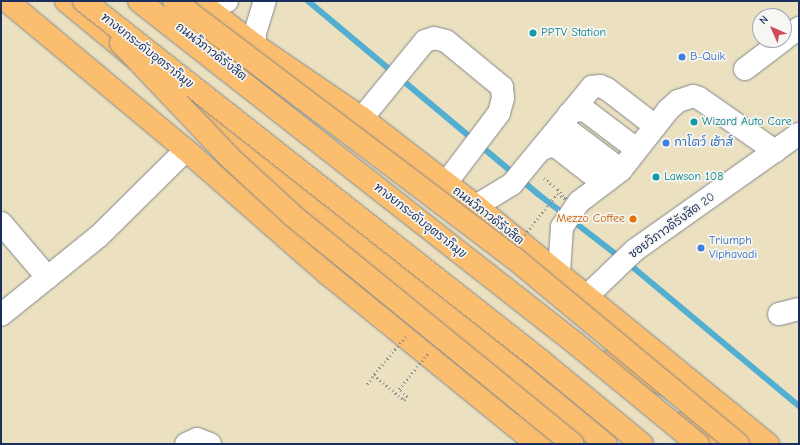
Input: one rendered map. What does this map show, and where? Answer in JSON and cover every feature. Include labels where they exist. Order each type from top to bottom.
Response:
[{"type":"main road","points":[[7,1],[186,150],[329,275],[537,444]]},
{"type":"main road","points":[[66,1],[495,351],[606,444]]},
{"type":"main road","points":[[81,1],[229,157],[292,215],[573,444]]},
{"type":"main road","name":"ทางยกระดับอุตราภิมุข","points":[[84,1],[540,360],[642,444]]},
{"type":"main road","name":"ทางยกระดับอุตราภิมุข","points":[[139,1],[576,343],[698,444]]},
{"type":"main road","name":"ถนนวิภาวดีรังสิต","points":[[144,1],[611,361],[712,444]]},
{"type":"main road","points":[[174,1],[514,258],[738,444]]},
{"type":"main road","name":"ถนนวิภาวดีรังสิต","points":[[198,1],[255,45],[362,118],[476,206],[588,295],[768,444]]},
{"type":"main road","points":[[495,351],[548,444]]},
{"type":"main road","points":[[611,361],[732,414]]},
{"type":"street","points":[[255,45],[255,33],[265,1]]},
{"type":"street","points":[[362,118],[425,41],[434,38],[446,41],[502,87],[503,98],[499,113],[446,183]]},
{"type":"street","points":[[745,69],[772,48]]},
{"type":"street","points":[[476,206],[518,177],[588,91],[602,86],[655,126]]},
{"type":"street","points":[[559,272],[562,227],[579,202],[602,182],[621,170],[655,126],[678,101],[697,96],[775,151]]},
{"type":"street","points":[[570,114],[577,110],[586,111],[636,150]]},
{"type":"street","points":[[547,142],[568,130],[621,170]]},
{"type":"street","name":"ซอยวิภาวดีรังสิต 20","points":[[588,295],[624,260],[799,134]]},
{"type":"street","points":[[547,142],[550,146],[557,147],[602,182]]},
{"type":"street","points":[[1,315],[99,236],[186,150]]},
{"type":"street","points":[[1,223],[48,278]]},
{"type":"street","points":[[186,444],[197,439],[210,444]]},
{"type":"path","points":[[366,384],[374,375]]},
{"type":"waterway","points":[[308,1],[538,194],[635,269],[799,406]]},
{"type":"place","name":"PPTV Station","points":[[533,33]]},
{"type":"place","name":"B-Quik","points":[[682,57]]},
{"type":"place","name":"Wizard Auto Care","points":[[694,122]]},
{"type":"place","name":"กาโตว์ เฮ้าส์","points":[[666,143]]},
{"type":"place","name":"Lawson 108","points":[[656,177]]},
{"type":"place","name":"Mezzo Coffee","points":[[633,219]]},
{"type":"place","name":"Triumph Viphavadi","points":[[701,248]]}]
